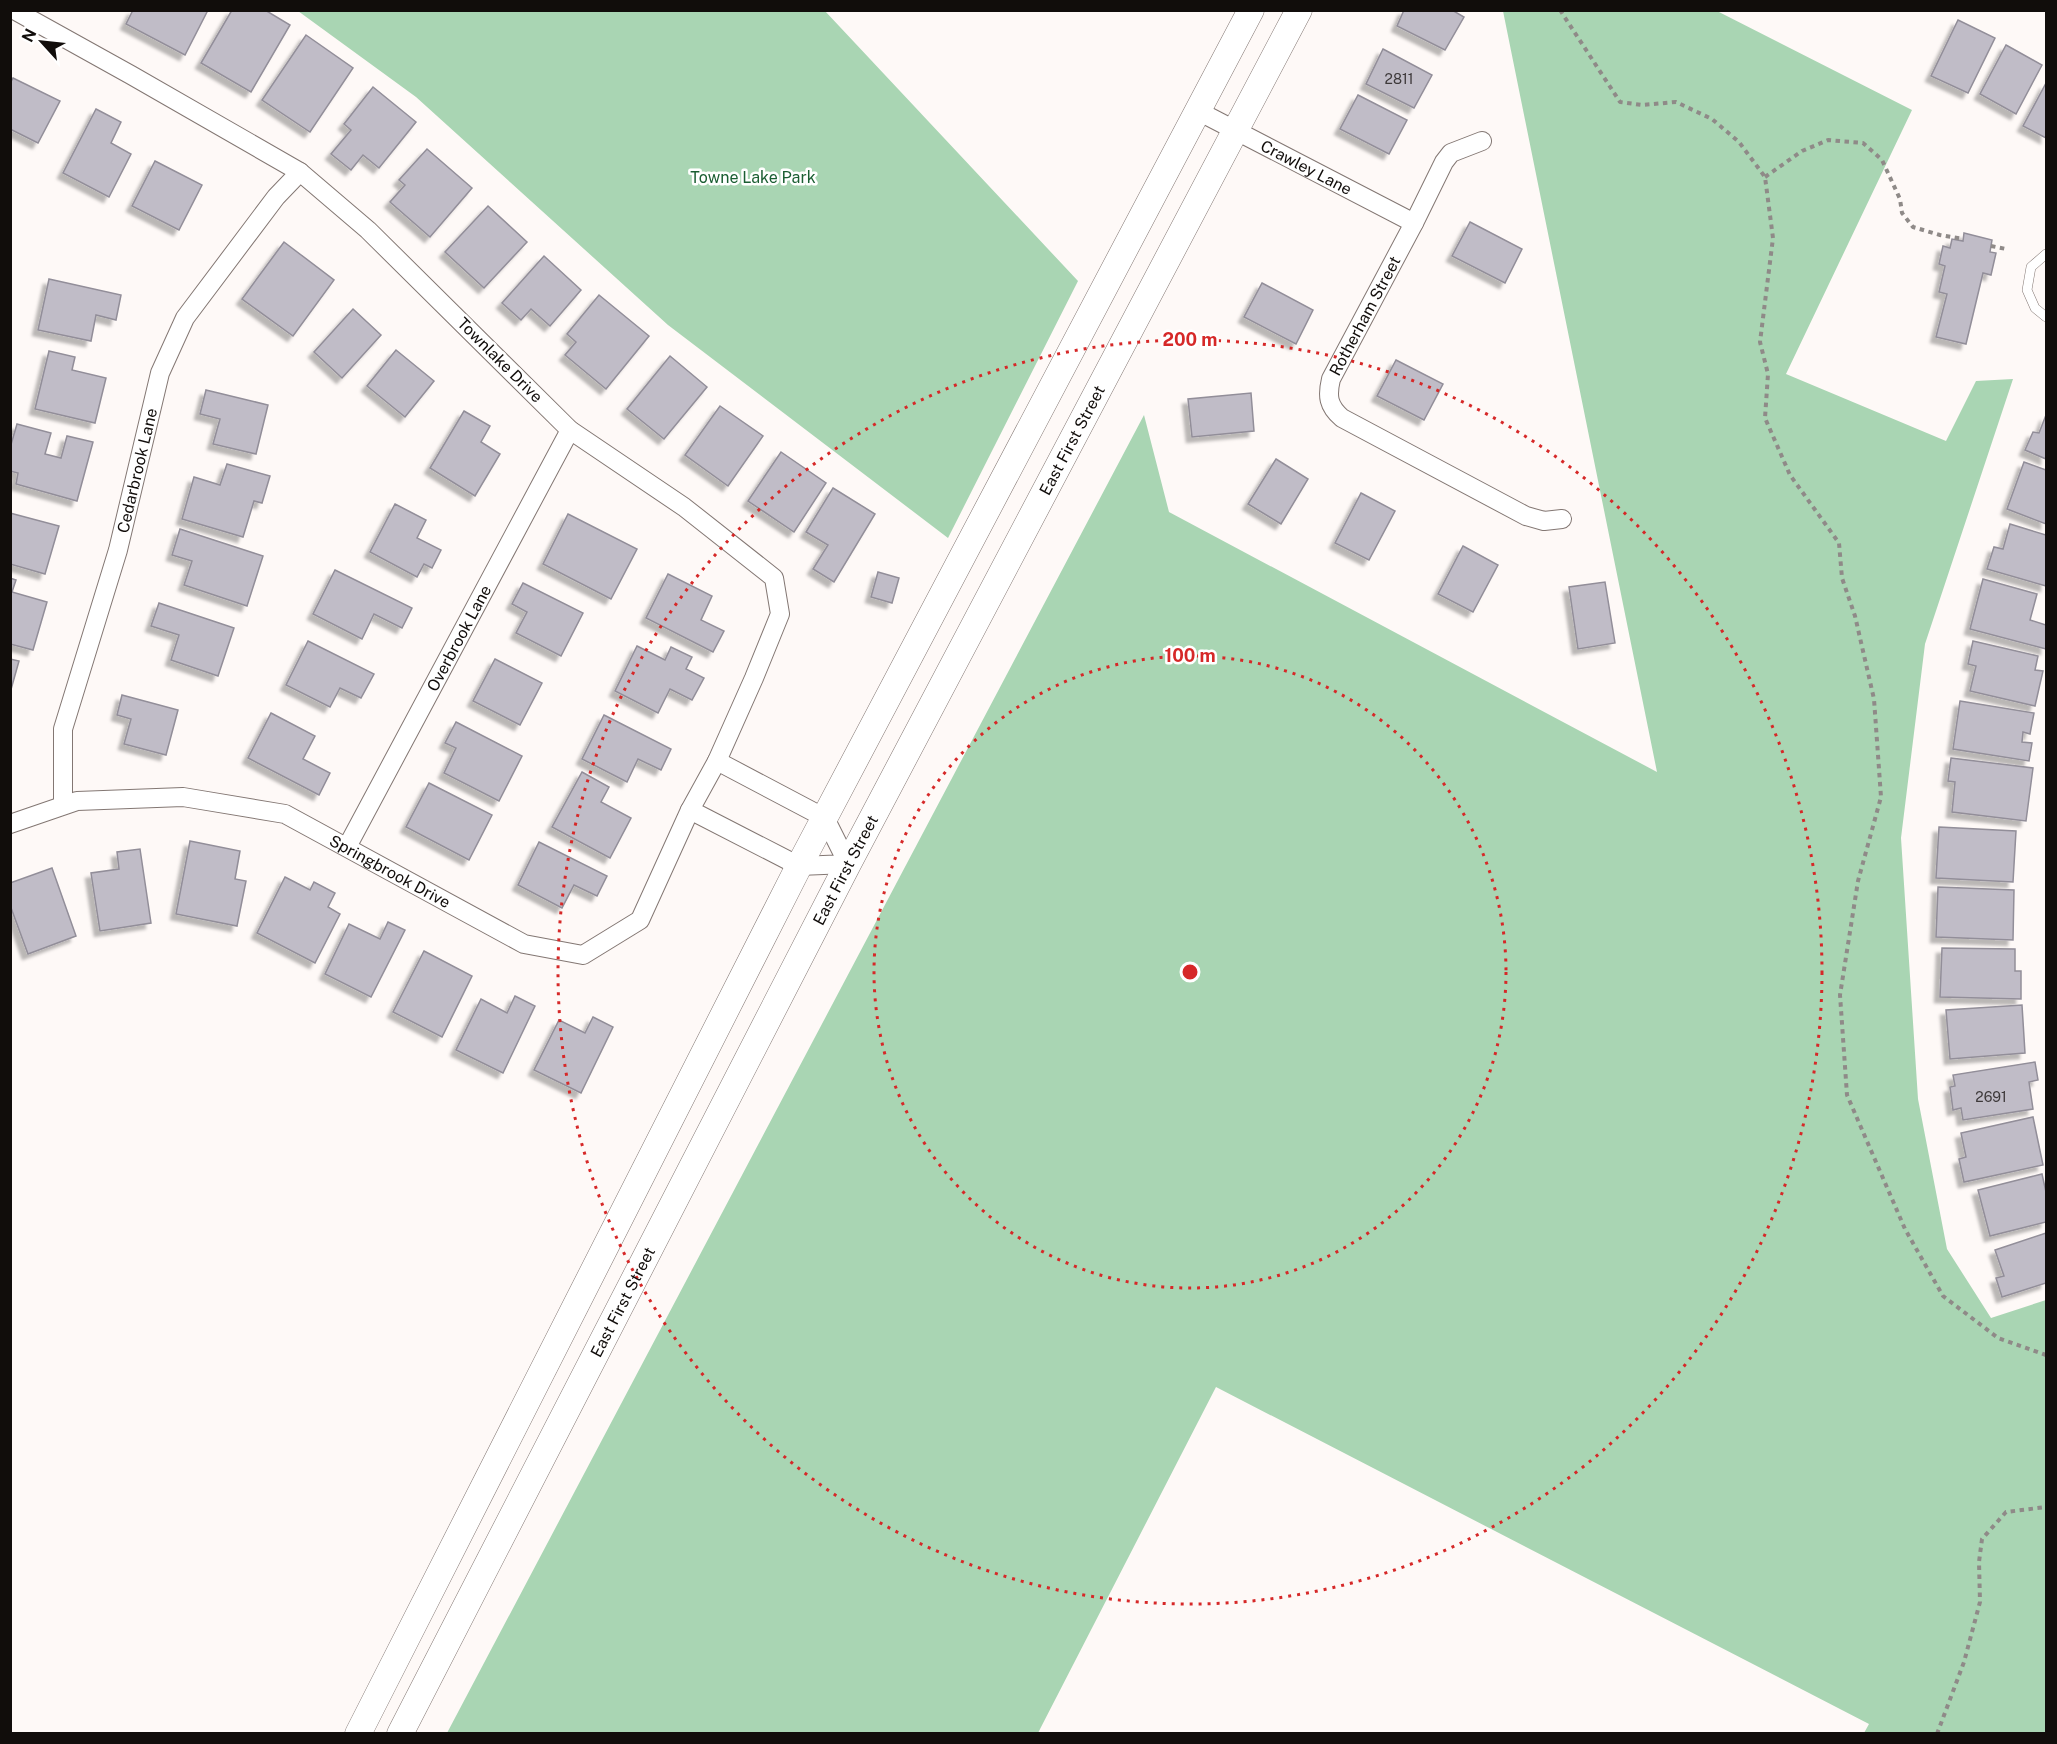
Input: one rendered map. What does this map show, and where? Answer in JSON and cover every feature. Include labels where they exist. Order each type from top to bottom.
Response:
[{"type":"main road","points":[[358,1734],[799,866],[1251,10]]},
{"type":"main road","name":"East First Street","points":[[400,1734],[848,864],[1299,10]]},
{"type":"street","name":"Townlake Drive","points":[[15,10],[300,172],[368,230],[570,430],[684,507],[774,578],[780,614],[717,761],[690,810]]},
{"type":"street","name":"Crawley Lane","points":[[1198,111],[1414,223]]},
{"type":"street","name":"Rotherham Street","points":[[1482,141],[1451,153],[1444,162],[1331,379],[1329,401],[1334,411],[1342,418],[1526,516],[1544,521],[1562,519]]},
{"type":"street","name":"Cedarbrook Lane","points":[[63,806],[63,729],[118,550],[160,373],[185,318],[276,197],[300,172]]},
{"type":"street","name":"Overbrook Lane","points":[[347,847],[570,430]]},
{"type":"street","points":[[690,810],[799,866],[848,864],[825,818],[717,761]]},
{"type":"street","name":"Springbrook Drive","points":[[10,824],[77,801],[183,796],[285,814],[524,944],[583,955],[640,920],[690,810]]},
{"type":"lane","points":[[2046,254],[2031,267],[2027,290],[2035,308],[2046,317]]},
{"type":"path","points":[[1560,10],[1620,102],[1642,105],[1676,102],[1712,119],[1739,142],[1765,177],[1773,238],[1760,342],[1768,375],[1765,418],[1790,475],[1839,543],[1842,578],[1855,616],[1874,699],[1881,797],[1857,881],[1840,995],[1847,1095],[1905,1229],[1943,1296],[1998,1338],[2046,1355]]},
{"type":"path","points":[[1765,177],[1802,151],[1828,140],[1863,143],[1882,160],[1900,199],[1902,213],[1913,227],[1940,235],[1963,238]]},
{"type":"path","points":[[1991,246],[2006,249]]},
{"type":"path","points":[[1937,1734],[1964,1662],[1980,1602],[1979,1562],[1982,1539],[2006,1512],[2046,1507]]},
{"type":"green space","name":"Towne Lake Park","points":[[298,11],[825,11],[1078,281],[948,538],[668,325],[416,97]]},
{"type":"green space","points":[[1503,11],[1717,11],[1912,110],[1786,374],[1946,441],[1976,381],[2013,379],[1925,644],[1901,838],[1918,1099],[1947,1249],[1991,1318],[2046,1300],[2046,1733],[1864,1733],[1869,1724],[1216,1387],[1038,1733],[447,1733],[1144,415],[1169,512],[1657,772]]},
{"type":"building","points":[[133,10],[208,10],[185,55],[126,24]]},
{"type":"building","points":[[232,10],[265,10],[290,25],[251,92],[201,63]]},
{"type":"building","points":[[1404,10],[1452,10],[1464,17],[1445,50],[1397,26]]},
{"type":"building","points":[[1958,20],[1995,38],[1968,93],[1931,76]]},
{"type":"building","points":[[306,35],[353,68],[310,132],[262,100]]},
{"type":"building","points":[[2006,45],[2042,65],[2016,114],[1980,94]]},
{"type":"building","points":[[1383,49],[1432,75],[1414,108],[1366,84]]},
{"type":"building","points":[[13,78],[60,101],[38,143],[10,129],[10,83]]},
{"type":"building","points":[[2046,83],[2046,138],[2023,126]]},
{"type":"building","points":[[373,87],[416,122],[379,168],[363,155],[351,170],[331,154],[351,130],[344,124]]},
{"type":"building","points":[[1358,95],[1407,120],[1389,154],[1340,129]]},
{"type":"building","points":[[96,109],[121,122],[111,143],[131,154],[109,197],[63,173]]},
{"type":"building","points":[[427,149],[472,188],[430,237],[390,202],[405,185],[399,180]]},
{"type":"building","points":[[155,161],[202,185],[179,230],[132,206]]},
{"type":"building","points":[[488,206],[527,242],[484,288],[445,252]]},
{"type":"building","points":[[1470,222],[1522,249],[1505,283],[1452,256]]},
{"type":"building","points":[[1964,233],[1992,240],[1990,252],[1996,253],[1991,275],[1983,273],[1966,344],[1936,337],[1947,294],[1939,292],[1945,266],[1939,264],[1943,246],[1950,248],[1952,239],[1963,241]]},
{"type":"building","points":[[284,242],[334,280],[293,336],[242,299]]},
{"type":"building","points":[[544,256],[581,290],[550,326],[531,309],[521,320],[502,303]]},
{"type":"building","points":[[49,279],[121,295],[116,320],[96,315],[91,341],[38,330]]},
{"type":"building","points":[[1262,283],[1313,310],[1296,344],[1244,317]]},
{"type":"building","points":[[599,295],[649,336],[606,389],[565,355],[576,342],[567,334]]},
{"type":"building","points":[[353,309],[381,335],[342,378],[314,352]]},
{"type":"building","points":[[396,350],[434,381],[405,417],[367,386]]},
{"type":"building","points":[[49,351],[75,357],[72,370],[106,378],[95,423],[35,409]]},
{"type":"building","points":[[670,356],[707,387],[664,439],[627,409]]},
{"type":"building","points":[[1396,360],[1443,384],[1424,420],[1377,396]]},
{"type":"building","points":[[206,390],[268,405],[256,454],[213,444],[220,419],[200,414]]},
{"type":"building","points":[[1251,393],[1254,431],[1192,437],[1188,399]]},
{"type":"building","points":[[720,406],[763,436],[728,486],[685,455]]},
{"type":"building","points":[[464,411],[490,426],[481,442],[500,454],[475,496],[430,468]]},
{"type":"building","points":[[2046,415],[2046,459],[2025,450],[2033,432],[2039,433]]},
{"type":"building","points":[[17,424],[51,433],[45,454],[61,458],[67,436],[93,442],[77,501],[16,484],[18,473],[10,471],[10,448]]},
{"type":"building","points":[[781,452],[826,483],[794,532],[748,501]]},
{"type":"building","points":[[1276,459],[1308,479],[1281,524],[1248,504]]},
{"type":"building","points":[[2024,462],[2046,470],[2046,524],[2007,509]]},
{"type":"building","points":[[227,464],[270,476],[262,503],[254,501],[243,537],[182,519],[194,477],[220,485]]},
{"type":"building","points":[[833,488],[875,514],[834,582],[813,569],[828,545],[806,532]]},
{"type":"building","points":[[1361,493],[1395,511],[1369,560],[1335,543]]},
{"type":"building","points":[[395,504],[426,520],[417,538],[441,550],[432,568],[424,564],[417,577],[370,552]]},
{"type":"building","points":[[10,513],[59,526],[45,574],[10,564]]},
{"type":"building","points":[[568,514],[637,549],[611,599],[543,564]]},
{"type":"building","points":[[2010,524],[2046,535],[2046,586],[1987,569],[1994,547],[2003,549]]},
{"type":"building","points":[[180,529],[263,556],[247,606],[184,585],[192,561],[172,555]]},
{"type":"building","points":[[1463,546],[1498,565],[1473,612],[1438,594]]},
{"type":"building","points":[[335,570],[412,608],[402,628],[374,614],[362,639],[313,614]]},
{"type":"building","points":[[878,572],[899,578],[892,603],[871,597]]},
{"type":"building","points":[[668,574],[712,596],[701,620],[724,631],[713,652],[646,618]]},
{"type":"building","points":[[10,578],[16,580],[12,592],[47,602],[33,650],[10,644]]},
{"type":"building","points":[[1983,579],[2037,594],[2030,620],[2046,625],[2046,649],[1970,629]]},
{"type":"building","points":[[1605,582],[1615,643],[1578,649],[1569,587]]},
{"type":"building","points":[[523,583],[583,613],[561,656],[516,633],[527,612],[512,604]]},
{"type":"building","points":[[159,603],[234,628],[218,676],[171,660],[179,635],[151,626]]},
{"type":"building","points":[[308,641],[374,674],[361,698],[340,688],[330,707],[286,685]]},
{"type":"building","points":[[1973,641],[2038,656],[2035,670],[2043,671],[2035,706],[1970,691],[1976,666],[1968,664]]},
{"type":"building","points":[[637,646],[665,660],[671,647],[692,657],[686,669],[704,678],[692,700],[670,689],[658,713],[615,691]]},
{"type":"building","points":[[10,659],[19,661],[10,693]]},
{"type":"building","points":[[495,659],[542,683],[520,725],[473,701]]},
{"type":"building","points":[[122,695],[178,710],[166,755],[124,744],[131,719],[117,715]]},
{"type":"building","points":[[1960,701],[2034,713],[2030,734],[2023,732],[2022,742],[2032,743],[2029,761],[1953,749]]},
{"type":"building","points":[[271,713],[315,736],[303,759],[330,773],[319,795],[248,758]]},
{"type":"building","points":[[604,715],[671,749],[661,770],[638,759],[627,782],[582,759]]},
{"type":"building","points":[[456,722],[522,756],[499,801],[444,773],[456,748],[445,743]]},
{"type":"building","points":[[1951,758],[2033,768],[2026,821],[1952,812],[1955,782],[1948,781]]},
{"type":"building","points":[[582,772],[609,787],[601,802],[631,818],[610,858],[552,827]]},
{"type":"building","points":[[429,783],[492,815],[469,860],[406,827]]},
{"type":"building","points":[[1939,827],[2016,831],[2013,882],[1936,878]]},
{"type":"building","points":[[190,841],[240,851],[235,879],[246,881],[237,926],[176,914]]},
{"type":"building","points":[[539,842],[607,876],[597,896],[574,885],[562,908],[518,885]]},
{"type":"building","points":[[140,849],[151,923],[100,931],[91,873],[119,869],[117,852]]},
{"type":"building","points":[[52,868],[76,936],[28,954],[10,905],[10,883]]},
{"type":"building","points":[[285,877],[310,890],[314,882],[335,893],[328,907],[340,914],[315,963],[257,933]]},
{"type":"building","points":[[1938,887],[2014,890],[2013,940],[1936,937]]},
{"type":"building","points":[[388,922],[405,930],[371,997],[325,974],[349,924],[380,939]]},
{"type":"building","points":[[1942,948],[2015,949],[2015,971],[2021,971],[2021,999],[1940,997]]},
{"type":"building","points":[[424,951],[472,976],[442,1037],[393,1012]]},
{"type":"building","points":[[515,996],[535,1006],[503,1073],[456,1050],[481,999],[507,1013]]},
{"type":"building","points":[[2022,1005],[2025,1053],[1950,1059],[1946,1010]]},
{"type":"building","points":[[593,1017],[613,1027],[581,1093],[534,1070],[559,1020],[585,1033]]},
{"type":"building","points":[[2035,1062],[2038,1080],[2029,1082],[2033,1109],[1963,1120],[1961,1108],[1953,1110],[1950,1087],[1955,1086],[1953,1075]]},
{"type":"building","points":[[2033,1117],[2043,1165],[1964,1182],[1959,1159],[1966,1157],[1961,1133]]},
{"type":"building","points":[[2042,1174],[2046,1192],[2046,1222],[1990,1236],[1978,1190]]},
{"type":"building","points":[[2046,1233],[2046,1283],[2002,1297],[1996,1278],[2004,1276],[1995,1250]]}]
